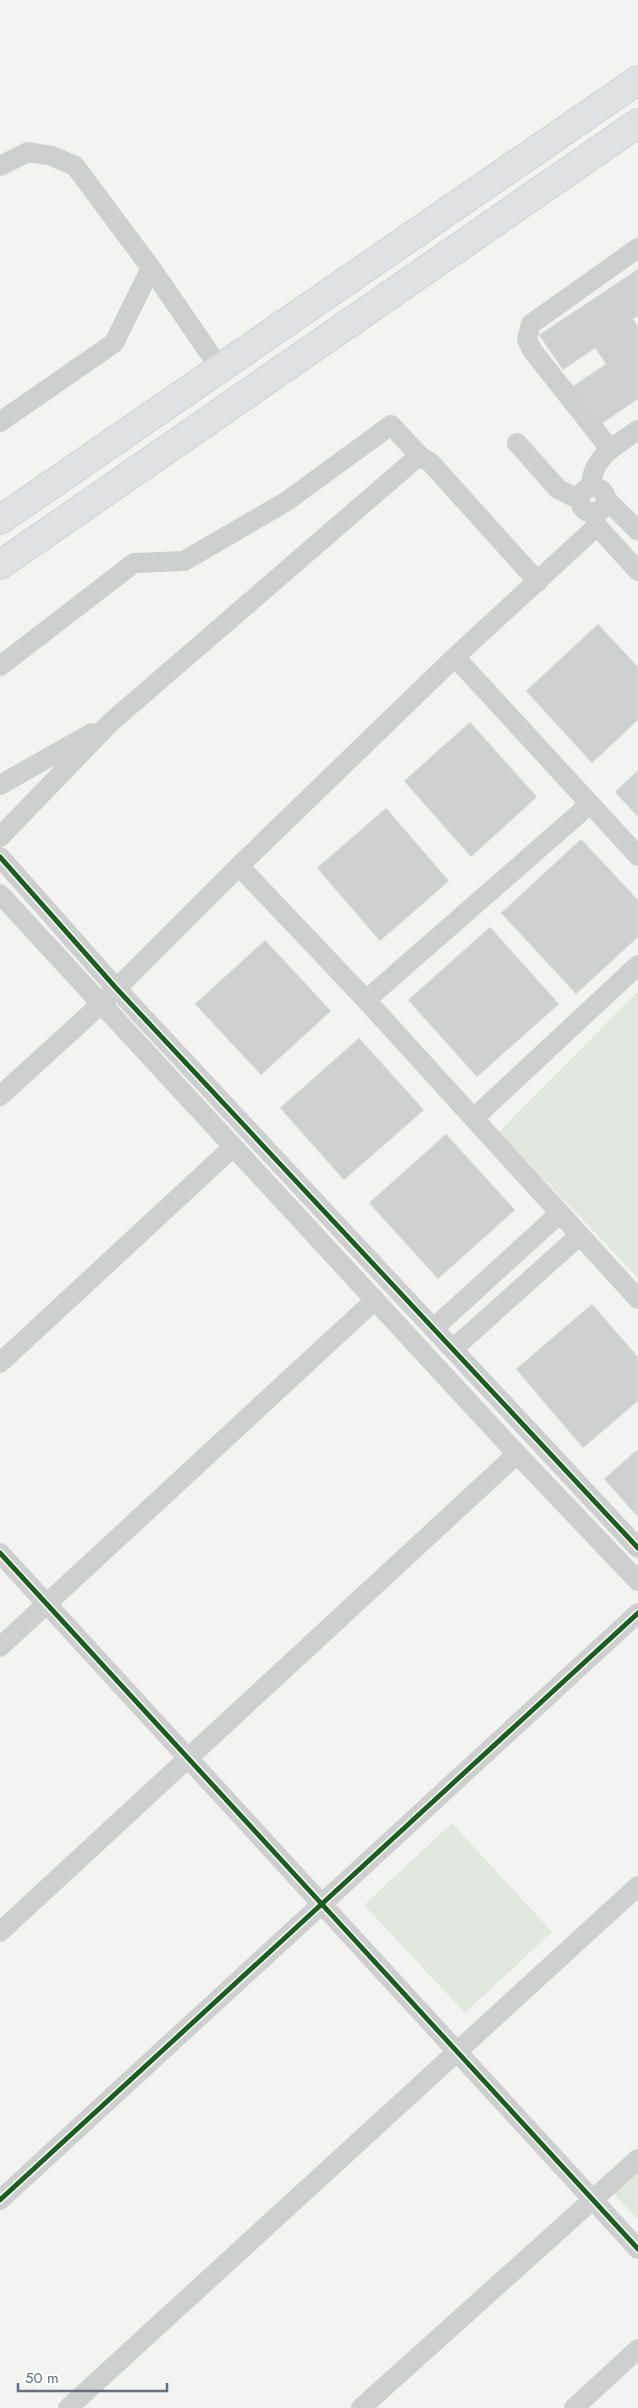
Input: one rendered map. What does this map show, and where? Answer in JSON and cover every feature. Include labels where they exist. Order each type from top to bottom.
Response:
[{"type":"highway","points":[[0,520],[219,367],[638,80]]},
{"type":"highway","points":[[0,565],[638,124]]},
{"type":"street","points":[[0,166],[28,152],[52,156],[75,166],[151,268],[219,367]]},
{"type":"street","points":[[610,449],[532,350],[527,339],[531,324],[638,248]]},
{"type":"street","points":[[0,422],[114,343],[151,268]]},
{"type":"street","points":[[0,666],[134,563],[184,561],[287,501],[391,425],[422,457],[430,462],[538,582]]},
{"type":"street","points":[[638,430],[610,449],[593,469],[593,505],[638,571]]},
{"type":"street","points":[[517,443],[558,489],[593,505],[638,531]]},
{"type":"street","points":[[0,837],[111,722],[413,461],[422,457]]},
{"type":"street","points":[[0,1096],[101,1004],[238,866],[455,657],[538,582],[593,505]]},
{"type":"street","points":[[455,657],[638,856]]},
{"type":"street","points":[[0,785],[111,722]]},
{"type":"street","points":[[366,1000],[590,804]]},
{"type":"street","points":[[0,857],[116,988],[638,1548]]},
{"type":"street","points":[[238,866],[366,1000],[638,1299]]},
{"type":"street","points":[[0,894],[426,1356],[638,1582]]},
{"type":"street","points":[[474,1118],[638,965]]},
{"type":"street","points":[[0,1363],[234,1147]]},
{"type":"street","points":[[426,1356],[444,1339],[560,1213]]},
{"type":"street","points":[[444,1339],[580,1235]]},
{"type":"street","points":[[0,1646],[375,1300]]},
{"type":"street","points":[[0,1932],[517,1454]]},
{"type":"street","points":[[0,1553],[456,2053],[638,2249]]},
{"type":"street","points":[[0,2200],[638,1613]]},
{"type":"street","points":[[68,2408],[638,1886]]},
{"type":"street","points":[[361,2408],[592,2198],[638,2159]]},
{"type":"street","points":[[574,2408],[638,2349]]},
{"type":"shaded area","points":[[638,991],[638,1278],[499,1132]]},
{"type":"shaded area","points":[[452,1823],[552,1932],[465,2013],[364,1905]]},
{"type":"shaded area","points":[[638,2171],[638,2220],[613,2193]]},
{"type":"building","points":[[638,269],[638,316],[633,319],[638,327],[638,399],[600,425],[573,386],[606,364],[595,348],[563,370],[539,335]]},
{"type":"building","points":[[598,624],[638,667],[638,720],[592,763],[526,691]]},
{"type":"building","points":[[470,722],[537,797],[471,857],[404,781]]},
{"type":"building","points":[[638,770],[638,817],[615,792]]},
{"type":"building","points":[[386,808],[449,881],[380,941],[317,868]]},
{"type":"building","points":[[581,839],[638,900],[638,937],[576,994],[501,913]]},
{"type":"building","points":[[490,927],[559,1004],[477,1077],[408,1000]]},
{"type":"building","points":[[265,940],[331,1011],[261,1075],[195,1004]]},
{"type":"building","points":[[359,1038],[424,1110],[344,1180],[280,1108]]},
{"type":"building","points":[[446,1134],[515,1210],[438,1279],[369,1203]]},
{"type":"building","points":[[592,1304],[638,1357],[638,1401],[583,1448],[516,1369]]},
{"type":"building","points":[[638,1449],[638,1517],[604,1479]]},
{"type":"cycle path","points":[[0,857],[116,988],[638,1548]]},
{"type":"cycle path","points":[[0,1553],[638,2249]]},
{"type":"cycle path","points":[[0,2200],[638,1613]]}]
